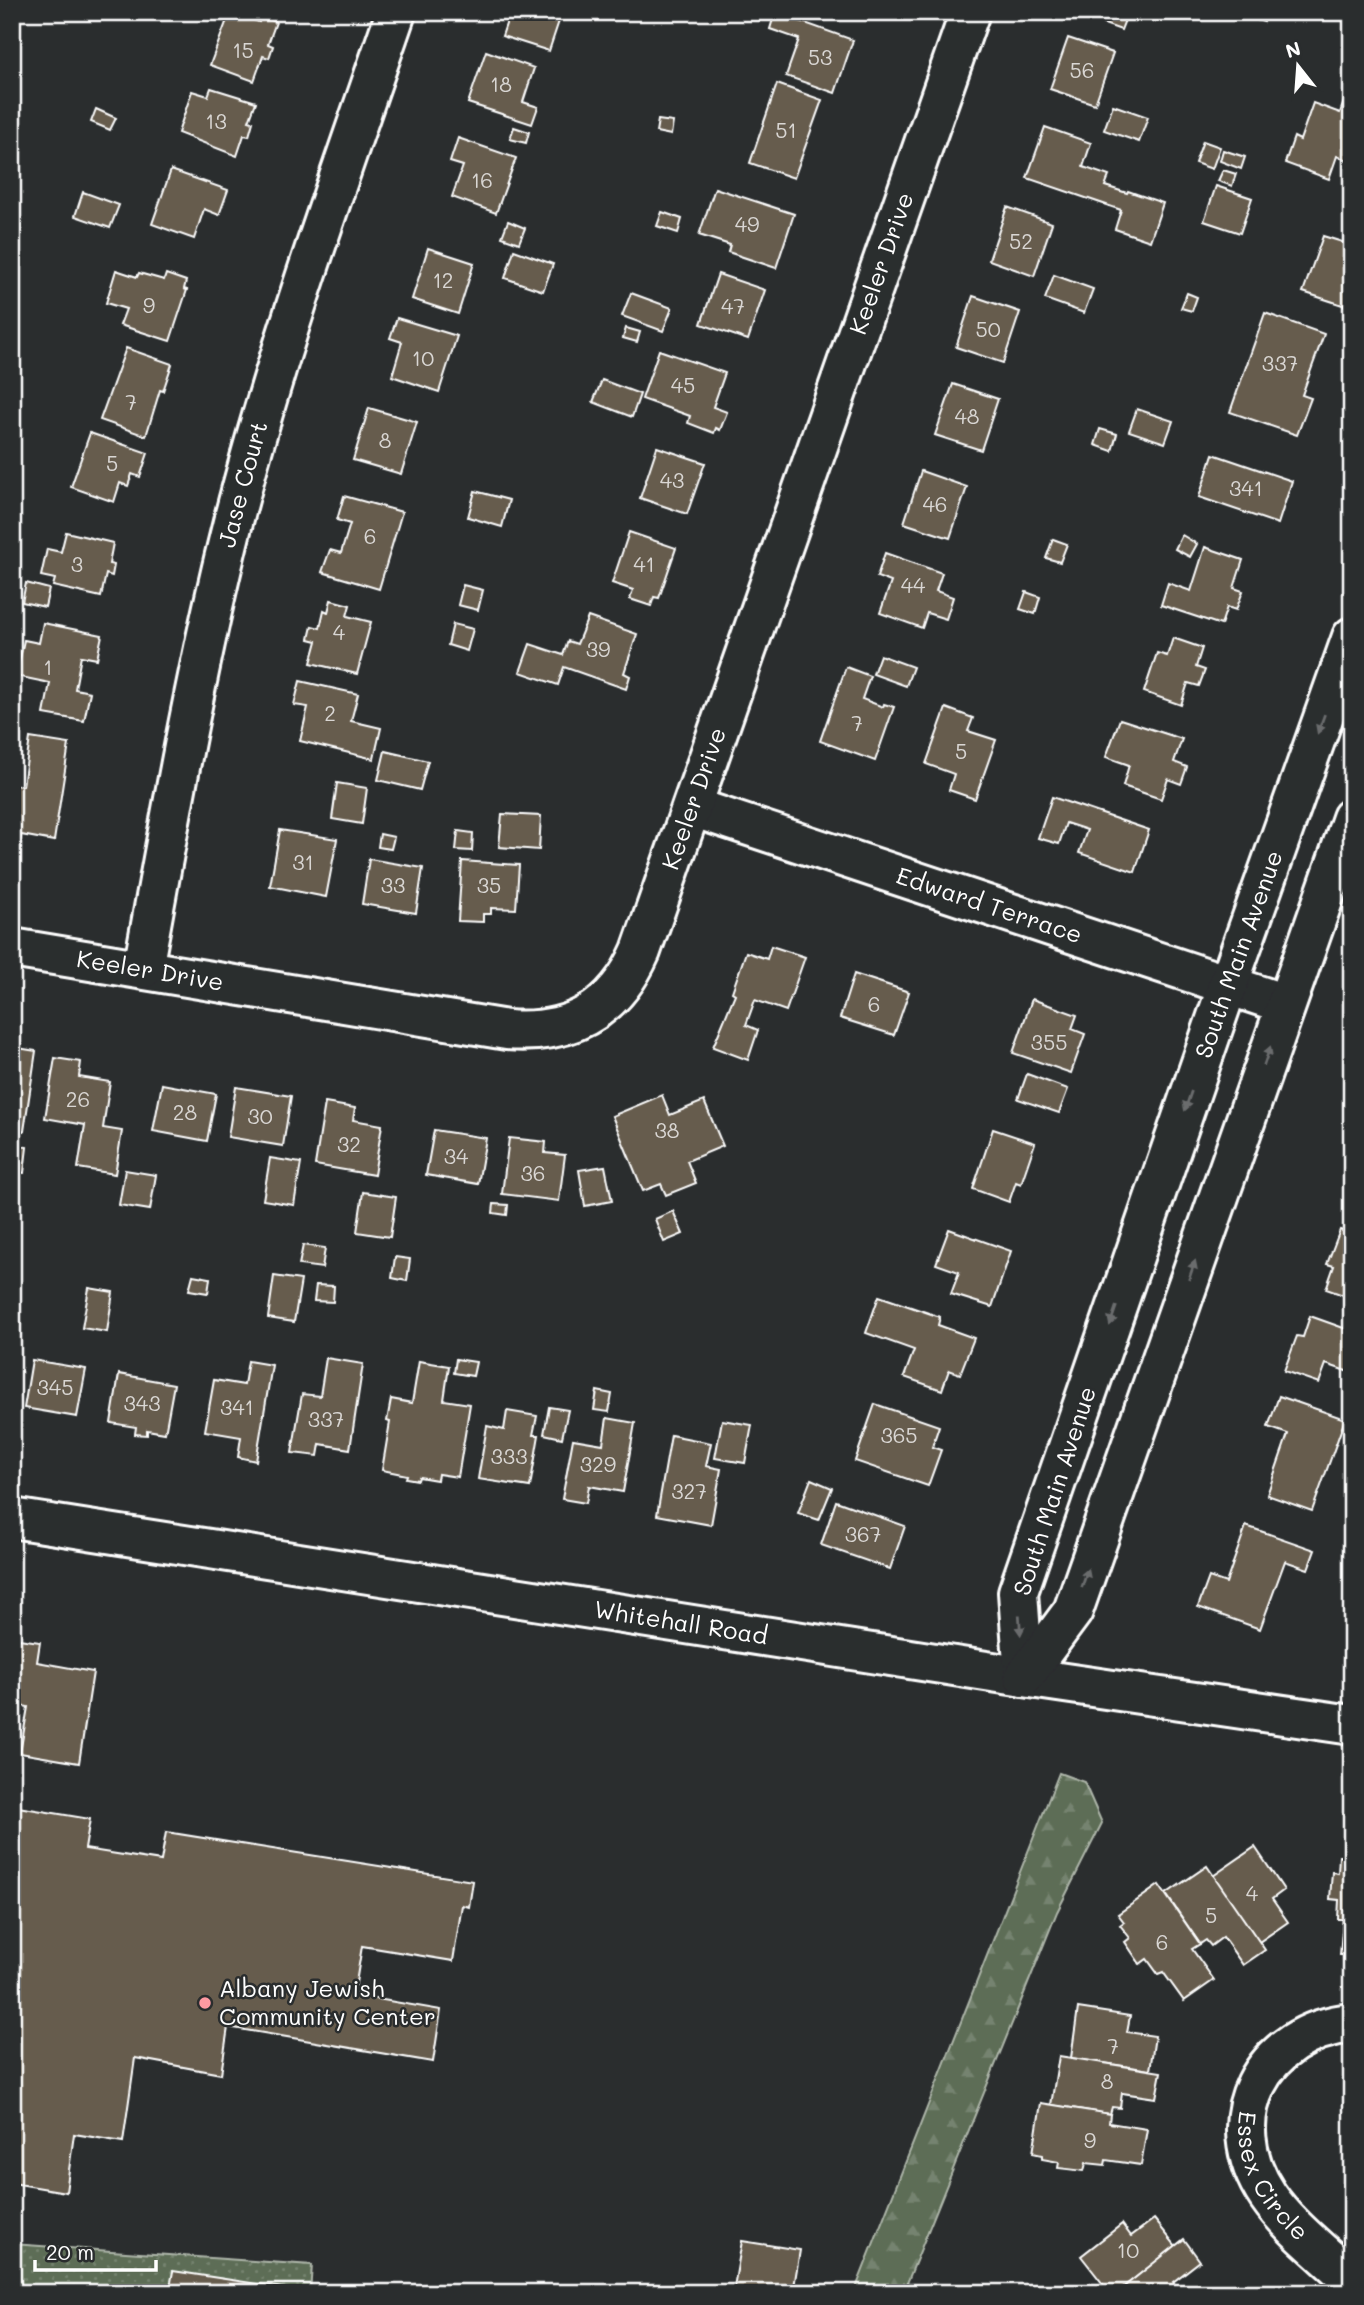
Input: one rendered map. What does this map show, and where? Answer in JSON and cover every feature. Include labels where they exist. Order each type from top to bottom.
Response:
[{"type":"street","name":"Jase Court","points":[[143,970],[181,758],[236,509],[292,313],[396,12]]},
{"type":"street","name":"Keeler Drive","points":[[12,948],[507,1030],[541,1031],[557,1028],[589,1015],[608,1000],[626,981],[641,951],[970,12]]},
{"type":"street","name":"South Main Avenue","points":[[1024,1677],[1018,1592],[1228,985],[1352,637]]},
{"type":"street","name":"Edward Terrace","points":[[692,807],[1285,1004]]},
{"type":"street","points":[[1024,1677],[1073,1611],[1352,818]]},
{"type":"street","name":"Whitehall Road","points":[[12,1518],[1024,1677],[1352,1725]]},
{"type":"street","name":"Essex Circle","points":[[1352,2023],[1307,2034],[1278,2054],[1265,2069],[1250,2101],[1246,2133],[1254,2169],[1269,2197],[1280,2212],[1352,2280]]},
{"type":"green space","points":[[1059,1773],[1084,1782],[1102,1823],[1057,1912],[903,2293],[854,2293]]},
{"type":"green space","points":[[12,2244],[312,2265],[310,2293],[12,2293]]},
{"type":"building","points":[[230,12],[259,22],[261,16],[276,22],[268,44],[273,46],[269,58],[263,56],[254,81],[210,65]]},
{"type":"building","points":[[510,12],[562,12],[549,51],[502,36]]},
{"type":"building","points":[[753,12],[790,12],[788,17],[853,40],[835,93],[786,76],[799,39],[770,29],[773,19]]},
{"type":"building","points":[[1128,12],[1121,30],[1076,14]]},
{"type":"building","points":[[1248,12],[1267,12],[1264,22],[1246,17]]},
{"type":"building","points":[[1068,38],[1113,53],[1095,104],[1050,89]]},
{"type":"building","points":[[486,51],[534,68],[523,102],[538,107],[532,124],[468,103]]},
{"type":"building","points":[[777,84],[822,100],[794,178],[750,163]]},
{"type":"building","points":[[211,88],[256,102],[249,121],[253,122],[249,136],[244,135],[237,156],[178,133],[192,91],[208,96]]},
{"type":"building","points":[[1347,92],[1352,94],[1352,162],[1337,156],[1329,179],[1285,163],[1294,137],[1300,140],[1313,103],[1340,113]]},
{"type":"building","points":[[1113,105],[1148,117],[1139,142],[1104,130]]},
{"type":"building","points":[[96,109],[116,118],[110,130],[91,122]]},
{"type":"building","points":[[658,120],[673,122],[671,135],[656,132]]},
{"type":"building","points":[[514,127],[529,132],[526,143],[510,139]]},
{"type":"building","points":[[1045,127],[1091,143],[1083,167],[1109,176],[1105,186],[1163,203],[1150,241],[1115,229],[1121,210],[1027,178]]},
{"type":"building","points":[[458,138],[516,158],[496,213],[452,197],[463,166],[450,162]]},
{"type":"building","points":[[1203,141],[1220,147],[1212,169],[1195,163]]},
{"type":"building","points":[[1223,150],[1245,157],[1241,169],[1220,161]]},
{"type":"building","points":[[171,170],[228,190],[219,215],[204,209],[194,239],[152,224]]},
{"type":"building","points":[[1223,170],[1236,174],[1232,186],[1218,181]]},
{"type":"building","points":[[1216,186],[1252,198],[1240,233],[1204,221]]},
{"type":"building","points":[[715,188],[794,214],[776,268],[728,252],[730,245],[699,235]]},
{"type":"building","points":[[83,192],[119,205],[110,228],[75,216]]},
{"type":"building","points":[[1007,207],[1052,223],[1034,276],[989,260]]},
{"type":"building","points":[[662,212],[682,219],[678,233],[657,226]]},
{"type":"building","points":[[508,221],[525,228],[519,243],[502,237]]},
{"type":"building","points":[[1323,236],[1352,245],[1352,308],[1303,292]]},
{"type":"building","points":[[428,248],[474,263],[458,314],[412,299]]},
{"type":"building","points":[[514,250],[553,264],[543,291],[505,278]]},
{"type":"building","points":[[116,270],[137,277],[139,273],[164,280],[166,274],[186,281],[184,289],[187,290],[170,341],[120,325],[126,309],[106,303]]},
{"type":"building","points":[[718,274],[765,290],[748,340],[701,324]]},
{"type":"building","points":[[1054,275],[1093,289],[1084,313],[1045,299]]},
{"type":"building","points":[[631,293],[672,308],[663,331],[622,316]]},
{"type":"building","points":[[1187,293],[1197,297],[1192,311],[1181,308]]},
{"type":"building","points":[[973,296],[1020,312],[1003,363],[956,347]]},
{"type":"building","points":[[1265,313],[1324,334],[1302,395],[1311,398],[1297,435],[1230,412]]},
{"type":"building","points":[[397,318],[457,336],[439,392],[392,376],[402,342],[390,338]]},
{"type":"building","points":[[626,328],[640,332],[637,342],[623,338]]},
{"type":"building","points":[[126,348],[172,364],[163,391],[160,390],[146,436],[100,420]]},
{"type":"building","points":[[659,350],[725,373],[713,407],[727,412],[720,430],[716,428],[714,433],[688,423],[690,416],[642,399]]},
{"type":"building","points":[[602,380],[640,394],[632,417],[593,402]]},
{"type":"building","points":[[953,384],[998,399],[981,450],[935,435]]},
{"type":"building","points":[[369,408],[417,422],[401,474],[353,460]]},
{"type":"building","points":[[1137,409],[1173,421],[1165,443],[1129,431]]},
{"type":"building","points":[[1100,429],[1117,434],[1112,451],[1095,445]]},
{"type":"building","points":[[90,433],[148,453],[140,477],[132,474],[128,486],[120,483],[114,502],[71,487]]},
{"type":"building","points":[[657,447],[705,463],[687,514],[640,498]]},
{"type":"building","points":[[1213,454],[1292,481],[1278,524],[1199,497]]},
{"type":"building","points":[[921,471],[967,487],[950,538],[904,523]]},
{"type":"building","points":[[475,491],[509,500],[502,527],[468,517]]},
{"type":"building","points":[[344,496],[402,512],[379,589],[322,572],[330,550],[341,553],[350,524],[337,520]]},
{"type":"building","points":[[66,532],[113,543],[109,564],[114,565],[112,576],[106,574],[101,597],[53,586],[55,579],[41,576],[47,549],[61,552]]},
{"type":"building","points":[[629,532],[676,548],[659,598],[654,597],[651,606],[630,599],[633,590],[612,583]]},
{"type":"building","points":[[1182,535],[1197,544],[1190,557],[1175,549]]},
{"type":"building","points":[[1053,539],[1067,544],[1060,562],[1046,558]]},
{"type":"building","points":[[1205,547],[1243,560],[1234,588],[1243,591],[1236,610],[1227,607],[1221,625],[1161,605],[1168,583],[1191,591]]},
{"type":"building","points":[[885,553],[942,573],[936,591],[953,597],[946,619],[927,613],[922,628],[880,613],[891,582],[877,577]]},
{"type":"building","points":[[26,583],[49,589],[45,607],[22,602]]},
{"type":"building","points":[[463,585],[483,590],[478,610],[458,605]]},
{"type":"building","points":[[1026,592],[1040,597],[1035,614],[1020,609]]},
{"type":"building","points":[[331,600],[350,605],[347,616],[371,622],[357,674],[311,663],[317,641],[309,639],[312,626],[320,628],[324,610],[328,612]]},
{"type":"building","points":[[588,617],[637,634],[624,673],[630,676],[626,689],[564,667],[558,685],[520,672],[530,644],[563,655],[568,641],[577,644]]},
{"type":"building","points":[[43,623],[102,635],[97,659],[81,656],[75,689],[90,692],[84,721],[44,714],[50,683],[16,676],[24,640],[39,643]]},
{"type":"building","points":[[453,624],[473,629],[467,651],[448,645]]},
{"type":"building","points":[[1173,638],[1202,648],[1196,667],[1205,670],[1199,686],[1188,683],[1181,705],[1144,692],[1157,653],[1167,656]]},
{"type":"building","points":[[880,655],[913,667],[906,686],[873,674]]},
{"type":"building","points":[[846,667],[870,676],[862,699],[883,707],[884,704],[894,707],[875,761],[820,741]]},
{"type":"building","points":[[300,681],[358,694],[351,721],[381,728],[374,759],[300,741],[308,707],[294,705]]},
{"type":"building","points":[[946,708],[973,718],[968,731],[996,740],[975,799],[949,790],[954,774],[926,764]]},
{"type":"building","points":[[1120,719],[1182,739],[1174,762],[1187,767],[1181,784],[1168,779],[1161,799],[1123,786],[1129,765],[1106,757]]},
{"type":"building","points":[[30,738],[69,744],[54,841],[21,835],[19,848],[12,847],[12,785],[23,786]]},
{"type":"building","points":[[385,751],[428,761],[420,790],[378,780]]},
{"type":"building","points":[[337,783],[367,788],[362,824],[332,819]]},
{"type":"building","points":[[1052,797],[1149,830],[1135,872],[1079,853],[1087,830],[1066,823],[1059,844],[1038,838]]},
{"type":"building","points":[[502,814],[541,816],[539,850],[499,847]]},
{"type":"building","points":[[280,830],[337,839],[326,897],[270,886]]},
{"type":"building","points":[[458,831],[473,833],[472,851],[456,850]]},
{"type":"building","points":[[380,834],[394,837],[391,849],[378,847]]},
{"type":"building","points":[[369,859],[423,868],[416,913],[362,904]]},
{"type":"building","points":[[462,861],[519,865],[516,909],[491,908],[491,914],[483,914],[483,922],[458,921]]},
{"type":"building","points":[[771,946],[805,957],[786,1011],[755,1000],[746,1025],[758,1030],[748,1060],[713,1047],[735,994],[732,992],[746,952],[767,959]]},
{"type":"building","points":[[854,974],[909,992],[894,1035],[840,1018]]},
{"type":"building","points":[[1032,999],[1077,1015],[1072,1029],[1085,1034],[1071,1073],[1013,1053]]},
{"type":"building","points":[[12,1047],[36,1051],[24,1131],[12,1129]]},
{"type":"building","points":[[55,1058],[81,1062],[79,1077],[110,1082],[103,1128],[122,1131],[115,1174],[78,1168],[85,1125],[45,1118]]},
{"type":"building","points":[[1027,1074],[1068,1089],[1059,1113],[1018,1099]]},
{"type":"building","points":[[162,1084],[216,1094],[207,1141],[153,1131]]},
{"type":"building","points":[[236,1087],[291,1096],[283,1146],[228,1137]]},
{"type":"building","points":[[662,1095],[670,1115],[704,1101],[723,1146],[687,1161],[696,1183],[666,1195],[661,1184],[643,1191],[612,1116]]},
{"type":"building","points":[[325,1103],[355,1108],[353,1120],[382,1125],[374,1175],[315,1165]]},
{"type":"building","points":[[993,1129],[1035,1143],[1021,1184],[1016,1182],[1009,1202],[973,1189]]},
{"type":"building","points":[[434,1130],[486,1138],[478,1184],[426,1175]]},
{"type":"building","points":[[509,1138],[546,1142],[545,1153],[565,1155],[559,1201],[502,1194]]},
{"type":"building","points":[[13,1145],[27,1147],[24,1173],[12,1172]]},
{"type":"building","points":[[270,1158],[301,1163],[294,1205],[263,1200]]},
{"type":"building","points":[[605,1166],[612,1201],[585,1206],[579,1170]]},
{"type":"building","points":[[125,1170],[156,1175],[150,1210],[119,1205]]},
{"type":"building","points":[[363,1192],[396,1197],[390,1237],[357,1232]]},
{"type":"building","points":[[494,1204],[508,1205],[507,1215],[493,1213]]},
{"type":"building","points":[[673,1211],[683,1234],[664,1242],[655,1219]]},
{"type":"building","points":[[949,1229],[1011,1251],[992,1307],[951,1294],[959,1272],[936,1264]]},
{"type":"building","points":[[1340,1230],[1352,1234],[1352,1298],[1326,1289],[1334,1266],[1327,1264]]},
{"type":"building","points":[[303,1245],[325,1248],[322,1268],[299,1265]]},
{"type":"building","points":[[395,1257],[410,1259],[407,1281],[392,1278]]},
{"type":"building","points":[[193,1275],[210,1278],[208,1293],[189,1290]]},
{"type":"building","points":[[274,1276],[301,1280],[294,1322],[268,1318]]},
{"type":"building","points":[[316,1285],[334,1286],[333,1302],[314,1301]]},
{"type":"building","points":[[89,1288],[113,1292],[107,1332],[82,1328]]},
{"type":"building","points":[[879,1296],[940,1317],[938,1325],[974,1338],[960,1374],[949,1370],[942,1390],[904,1377],[914,1350],[866,1333]]},
{"type":"building","points":[[1310,1316],[1352,1331],[1352,1373],[1326,1364],[1319,1383],[1284,1371],[1297,1336],[1303,1337]]},
{"type":"building","points":[[326,1358],[363,1364],[350,1449],[320,1444],[318,1456],[292,1453],[302,1394],[320,1396]]},
{"type":"building","points":[[456,1359],[476,1362],[473,1376],[454,1373]]},
{"type":"building","points":[[32,1360],[86,1369],[77,1417],[24,1408]]},
{"type":"building","points":[[248,1361],[272,1365],[256,1461],[238,1457],[241,1437],[205,1431],[214,1380],[244,1385]]},
{"type":"building","points":[[419,1361],[449,1366],[444,1400],[470,1404],[458,1477],[438,1474],[437,1480],[419,1477],[418,1480],[382,1470],[391,1399],[412,1403]]},
{"type":"building","points":[[119,1374],[174,1384],[165,1433],[147,1430],[147,1435],[135,1434],[136,1427],[111,1423]]},
{"type":"building","points":[[597,1391],[612,1394],[609,1412],[594,1410]]},
{"type":"building","points":[[1279,1396],[1345,1419],[1312,1511],[1267,1495],[1288,1434],[1268,1427]]},
{"type":"building","points":[[875,1404],[939,1426],[932,1447],[941,1450],[928,1486],[855,1461]]},
{"type":"building","points":[[549,1407],[568,1410],[562,1438],[544,1434]]},
{"type":"building","points":[[507,1411],[537,1416],[533,1435],[539,1435],[530,1487],[478,1479],[487,1426],[504,1430]]},
{"type":"building","points":[[607,1418],[635,1423],[623,1492],[589,1486],[586,1503],[562,1499],[573,1439],[603,1444]]},
{"type":"building","points":[[722,1420],[752,1425],[745,1463],[715,1458]]},
{"type":"building","points":[[671,1435],[711,1443],[706,1466],[721,1469],[711,1525],[657,1515]]},
{"type":"building","points":[[811,1479],[832,1488],[819,1520],[798,1513]]},
{"type":"building","points":[[836,1501],[905,1526],[890,1569],[821,1545]]},
{"type":"building","points":[[1246,1526],[1315,1550],[1308,1569],[1285,1561],[1260,1629],[1198,1607],[1209,1577],[1226,1583]]},
{"type":"building","points":[[12,1638],[40,1642],[37,1662],[93,1672],[79,1763],[20,1753],[28,1707],[12,1704]]},
{"type":"building","name":"Albany Jewish Community Center","points":[[12,1806],[90,1819],[85,1849],[161,1861],[166,1832],[473,1881],[469,1907],[462,1905],[453,1961],[362,1946],[354,1995],[441,2010],[433,2062],[228,2027],[221,2074],[135,2058],[123,2142],[74,2134],[66,2192],[12,2183]]},
{"type":"building","points":[[1344,1846],[1352,1847],[1352,1955],[1340,1955],[1343,1919],[1338,1919],[1339,1900],[1330,1899],[1332,1872],[1338,1873],[1339,1856],[1343,1856]]},
{"type":"building","points":[[1255,1847],[1284,1890],[1272,1899],[1288,1922],[1259,1942],[1213,1876]]},
{"type":"building","points":[[1207,1866],[1265,1950],[1243,1965],[1223,1937],[1211,1946],[1206,1940],[1200,1944],[1166,1894]]},
{"type":"building","points":[[1159,1885],[1200,1944],[1192,1949],[1214,1980],[1184,2001],[1163,1972],[1158,1974],[1147,1959],[1140,1964],[1125,1942],[1130,1938],[1120,1925],[1124,1922],[1118,1914]]},
{"type":"building","points":[[1078,2008],[1130,2016],[1127,2032],[1155,2036],[1150,2070],[1071,2058]]},
{"type":"building","points":[[1059,2056],[1161,2072],[1156,2098],[1122,2093],[1120,2108],[1112,2107],[1110,2114],[1051,2105]]},
{"type":"building","points":[[1041,2103],[1110,2114],[1109,2123],[1147,2129],[1141,2165],[1106,2160],[1105,2165],[1086,2163],[1084,2171],[1058,2168],[1059,2162],[1042,2159],[1042,2155],[1033,2153]]},
{"type":"building","points":[[1154,2219],[1176,2246],[1116,2293],[1110,2293],[1081,2256],[1122,2224],[1131,2236]]},
{"type":"building","points":[[1184,2239],[1200,2261],[1173,2282],[1182,2293],[1116,2293]]},
{"type":"building","points":[[742,2241],[800,2250],[793,2293],[733,2293]]},
{"type":"building","points":[[173,2271],[297,2290],[296,2293],[169,2293]]},
{"type":"place","name":"Albany Jewish Community Center","points":[[205,2003]]}]
